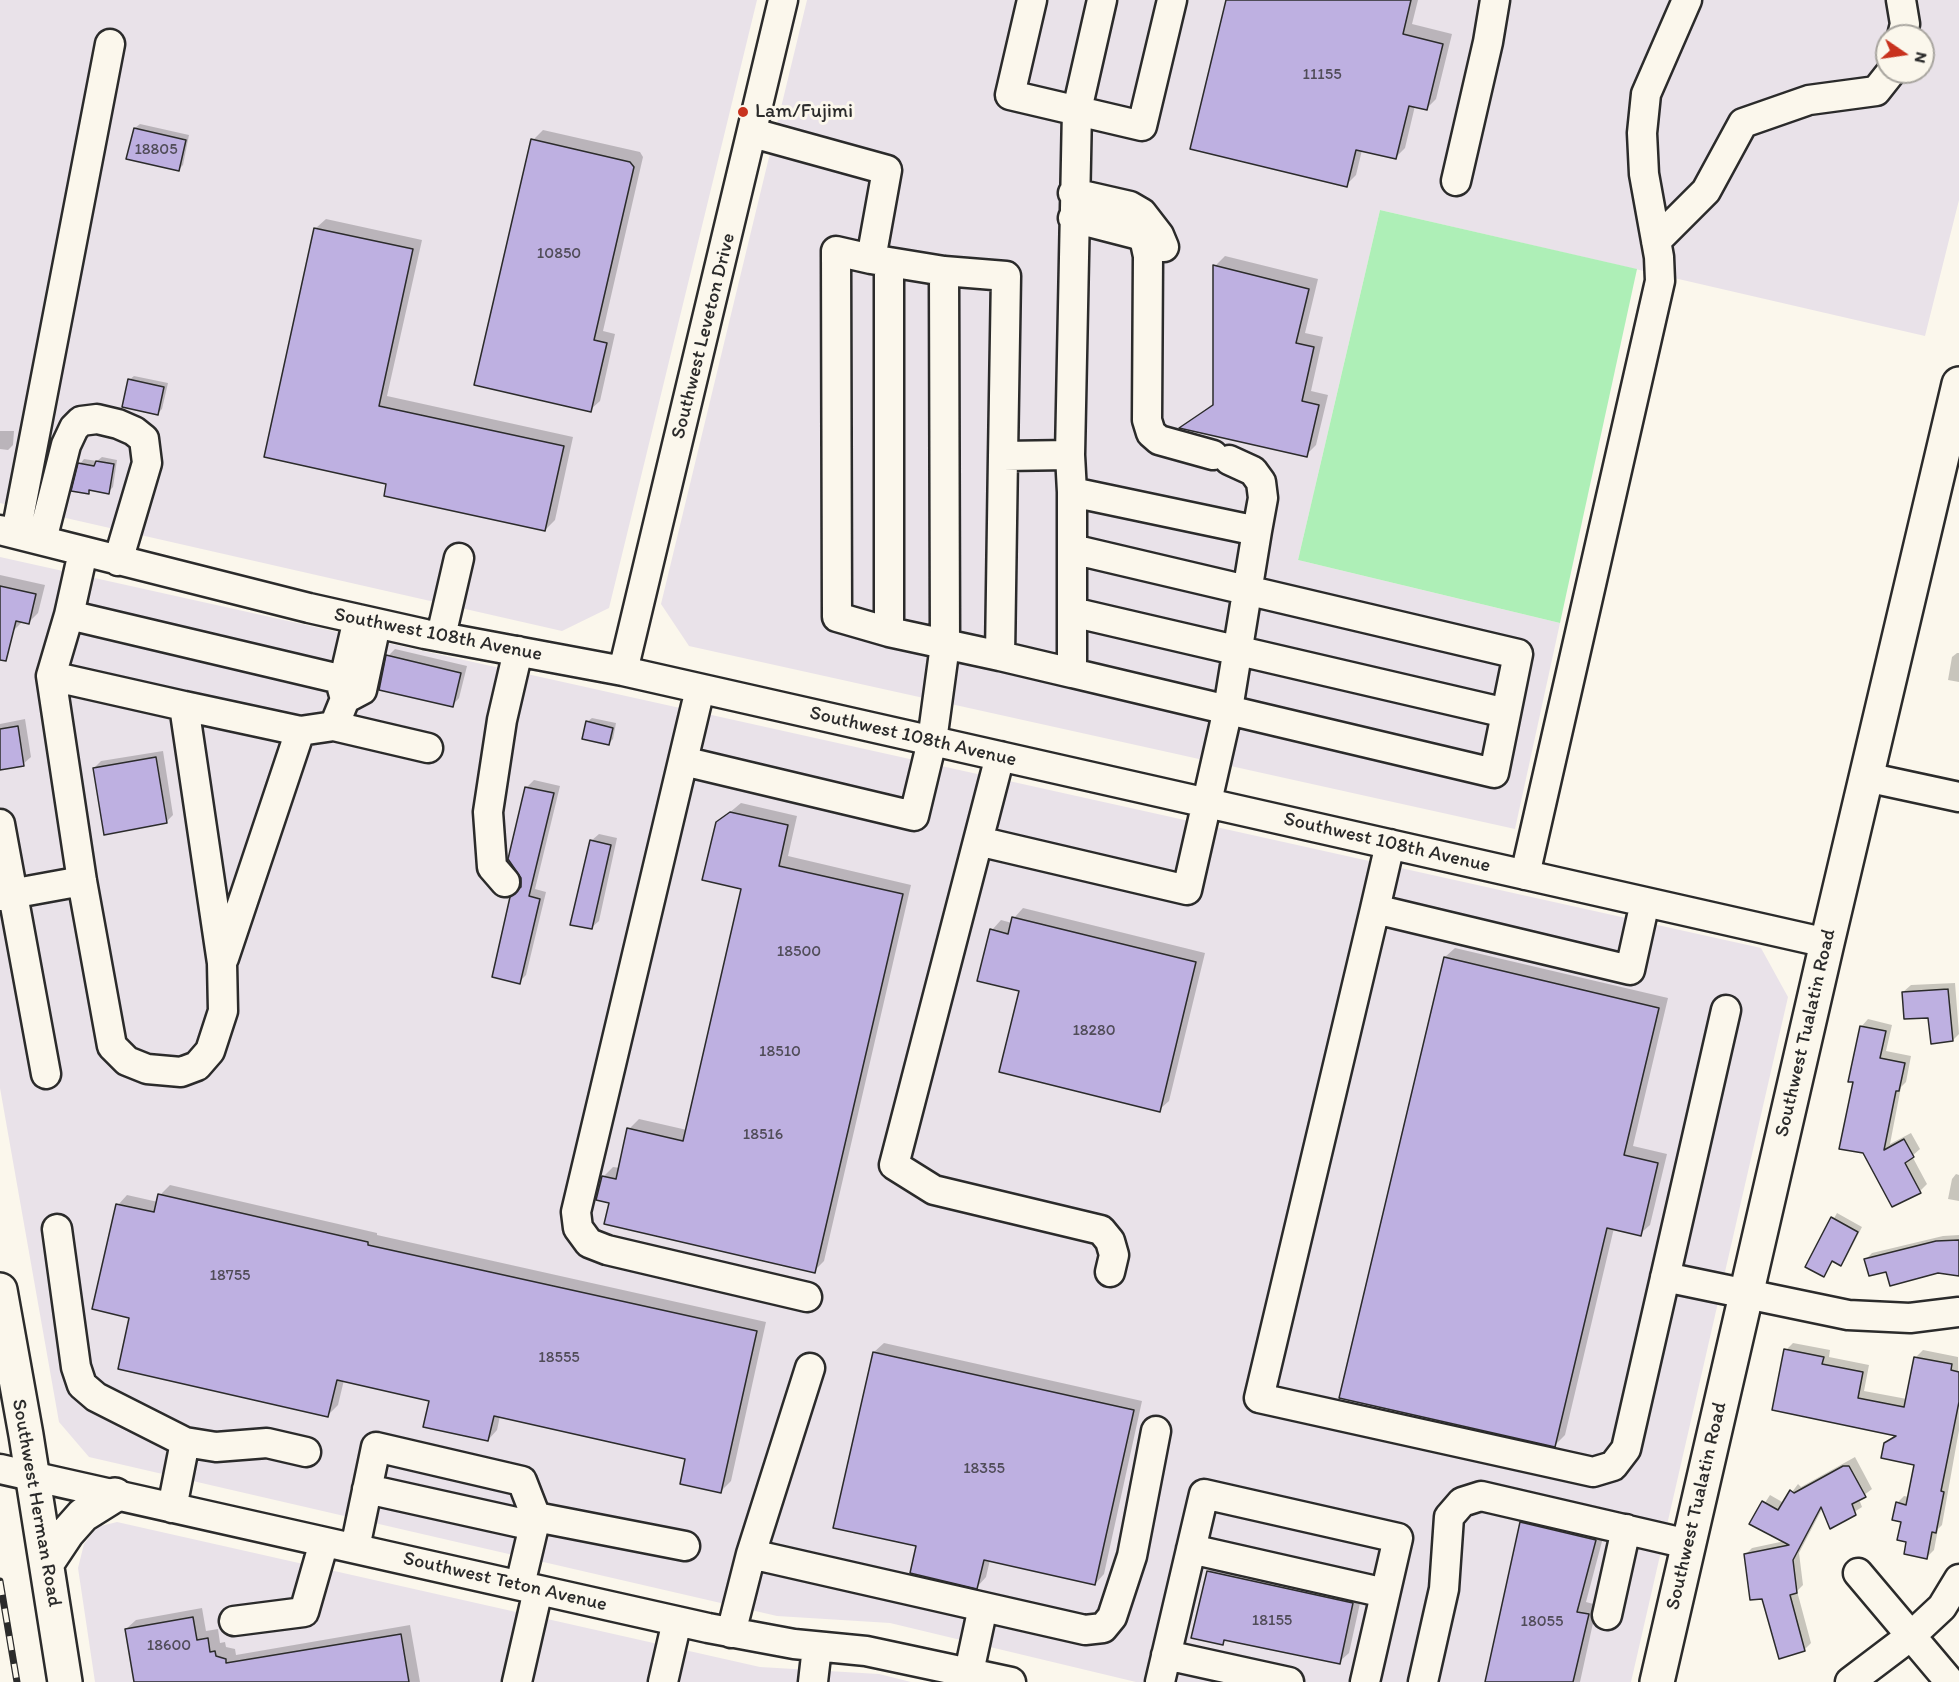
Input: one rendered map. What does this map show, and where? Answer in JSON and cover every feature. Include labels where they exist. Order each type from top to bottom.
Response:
[{"type":"main road","name":"Southwest Tualatin Road","points":[[1657,1682],[1827,943],[1959,384]]},
{"type":"main road","name":"Southwest Herman Road","points":[[0,1290],[7,1388],[32,1476],[65,1682]]},
{"type":"main road","points":[[47,1563],[67,1533],[83,1515],[116,1495]]},
{"type":"street","name":"Southwest Leveton Drive","points":[[623,671],[783,0]]},
{"type":"street","points":[[1032,0],[1010,94],[1142,126],[1172,0]]},
{"type":"street","points":[[1072,673],[1070,455],[1073,205],[1077,110],[1102,0]]},
{"type":"street","points":[[1456,181],[1488,42],[1495,0]]},
{"type":"street","points":[[1525,874],[1660,281],[1656,241],[1644,174],[1642,133],[1646,94],[1688,0]]},
{"type":"street","points":[[1901,0],[1905,24]]},
{"type":"street","points":[[19,534],[110,44]]},
{"type":"street","points":[[1656,241],[1706,191],[1743,123],[1809,100],[1876,91],[1882,84]]},
{"type":"street","points":[[753,133],[887,170],[880,260],[889,632]]},
{"type":"street","points":[[978,841],[1187,890],[1228,709],[1263,498],[1262,482],[1253,471],[1221,458],[1171,443],[1165,423],[1164,244],[1152,224],[1142,213],[1130,206],[1073,205]]},
{"type":"street","points":[[1000,656],[1006,276],[944,271],[836,251],[837,617],[889,632],[1228,709],[1494,773],[1518,654],[1072,549]]},
{"type":"street","points":[[683,762],[914,816],[932,741],[945,645],[944,271]]},
{"type":"street","points":[[19,534],[74,428],[81,421],[97,419],[118,424],[134,430],[144,439],[147,463],[118,561]]},
{"type":"street","points":[[1003,456],[1070,455]]},
{"type":"street","points":[[1072,492],[1257,531]]},
{"type":"street","name":"Southwest 108th Avenue","points":[[19,534],[118,561],[367,621],[623,671],[1827,943]]},
{"type":"street","points":[[83,552],[69,615],[51,676],[82,881],[111,1046],[127,1061],[147,1070],[181,1072],[197,1066],[210,1051],[224,1011],[222,963],[184,706]]},
{"type":"street","points":[[441,636],[459,558]]},
{"type":"street","points":[[1072,612],[1506,713]]},
{"type":"street","points":[[69,615],[345,689],[362,690],[367,621]]},
{"type":"street","points":[[505,882],[492,867],[488,812],[502,720],[518,651]]},
{"type":"street","points":[[51,676],[300,731],[334,726],[428,748]]},
{"type":"street","points":[[334,726],[345,689]]},
{"type":"street","points":[[700,689],[576,1212],[578,1228],[589,1243],[607,1250],[807,1296]]},
{"type":"street","points":[[222,963],[300,731]]},
{"type":"street","points":[[1000,756],[894,1165],[934,1190],[1101,1230],[1110,1241],[1114,1255],[1110,1272]]},
{"type":"street","points":[[1866,777],[1959,797]]},
{"type":"street","points":[[0,824],[7,895],[46,1074]]},
{"type":"street","points":[[1390,844],[1259,1398],[1593,1472],[1613,1466],[1626,1449],[1725,1010]]},
{"type":"street","points":[[7,895],[82,881]]},
{"type":"street","points":[[1375,909],[1630,970],[1645,902]]},
{"type":"street","points":[[57,1229],[76,1367],[82,1385],[96,1397],[185,1442],[216,1447],[267,1443],[306,1452]]},
{"type":"street","points":[[1665,1277],[1848,1315],[1910,1318],[1959,1312]]},
{"type":"street","points":[[731,1633],[751,1554],[810,1368]]},
{"type":"street","points":[[751,1554],[1085,1630],[1103,1628],[1112,1617],[1132,1556],[1156,1431]]},
{"type":"street","points":[[172,1508],[185,1442]]},
{"type":"street","points":[[355,1548],[376,1448],[522,1481],[535,1522],[517,1682]]},
{"type":"street","name":"Southwest Teton Avenue","points":[[0,1469],[731,1633],[817,1647],[866,1651],[1011,1682]]},
{"type":"street","points":[[367,1489],[535,1522],[685,1546]]},
{"type":"street","points":[[1160,1682],[1204,1494],[1398,1538],[1366,1676]]},
{"type":"street","points":[[1423,1682],[1444,1589],[1449,1516],[1462,1502],[1481,1496],[1688,1544]]},
{"type":"street","points":[[1607,1615],[1626,1529]]},
{"type":"street","points":[[234,1621],[304,1612],[324,1542]]},
{"type":"street","points":[[1191,1549],[1385,1593]]},
{"type":"street","points":[[1858,1574],[1950,1682]]},
{"type":"street","points":[[1850,1682],[1912,1635],[1941,1607],[1959,1579]]},
{"type":"street","points":[[969,1672],[983,1607]]},
{"type":"street","points":[[663,1682],[678,1621]]},
{"type":"street","points":[[813,1682],[817,1647]]},
{"type":"street","points":[[1166,1655],[1289,1682]]},
{"type":"shaded area","points":[[0,0],[757,0],[609,608],[562,631],[0,503]]},
{"type":"shaded area","points":[[807,0],[1959,0],[1959,200],[1925,336],[1380,210],[1298,560],[1560,623],[1515,829],[689,646],[661,604]]},
{"type":"shaded area","points":[[0,557],[1761,948],[1788,997],[1631,1682],[1136,1682],[890,1623],[777,1616],[89,1457],[59,1422],[0,1088]]},
{"type":"shaded area","points":[[117,1522],[760,1667],[879,1674],[911,1682],[95,1682],[78,1568],[84,1544],[97,1527]]},
{"type":"green space","points":[[1380,210],[1637,269],[1560,623],[1298,560]]},
{"type":"building","points":[[1226,0],[1411,0],[1403,34],[1443,44],[1427,110],[1409,106],[1396,159],[1356,150],[1347,187],[1190,149]]},
{"type":"building","points":[[134,128],[186,140],[179,171],[126,159]]},
{"type":"building","points":[[531,139],[630,162],[634,167],[594,340],[607,343],[591,412],[474,385]]},
{"type":"building","points":[[314,228],[413,249],[379,406],[564,446],[545,531],[384,496],[386,484],[264,457]]},
{"type":"building","points":[[1213,265],[1309,289],[1296,343],[1314,347],[1302,401],[1319,405],[1307,457],[1179,428],[1213,405]]},
{"type":"building","points":[[128,379],[164,387],[158,415],[122,407]]},
{"type":"building","points":[[96,461],[114,464],[109,494],[89,490],[89,494],[71,491],[78,463],[94,466]]},
{"type":"building","points":[[0,586],[36,594],[29,624],[16,621],[6,661],[0,660]]},
{"type":"building","points":[[386,655],[461,673],[453,707],[379,690]]},
{"type":"building","points":[[586,721],[613,728],[609,745],[582,739]]},
{"type":"building","points":[[18,726],[24,766],[0,770],[0,729]]},
{"type":"building","points":[[156,757],[167,823],[104,835],[93,768]]},
{"type":"building","points":[[525,787],[554,793],[529,896],[540,899],[520,984],[492,977],[510,897],[521,887],[521,878],[508,859]]},
{"type":"building","points":[[730,812],[788,825],[779,866],[903,894],[815,1273],[604,1224],[609,1203],[596,1200],[602,1176],[616,1179],[627,1128],[683,1141],[741,889],[702,880],[716,822]]},
{"type":"building","points":[[590,840],[611,845],[592,929],[570,925]]},
{"type":"building","points":[[1012,917],[1196,962],[1160,1112],[999,1072],[1019,991],[977,981],[990,929],[1008,934]]},
{"type":"building","points":[[1444,957],[1659,1008],[1624,1155],[1658,1163],[1641,1236],[1607,1228],[1555,1447],[1339,1398]]},
{"type":"building","points":[[1948,989],[1953,1041],[1931,1044],[1928,1018],[1904,1019],[1902,992]]},
{"type":"building","points":[[1860,1026],[1886,1031],[1880,1058],[1905,1063],[1899,1091],[1896,1091],[1884,1150],[1904,1139],[1914,1157],[1905,1163],[1921,1193],[1892,1207],[1863,1153],[1839,1149],[1853,1082],[1848,1082]]},
{"type":"building","points":[[158,1194],[368,1242],[368,1245],[757,1331],[721,1493],[680,1484],[685,1459],[494,1416],[488,1441],[423,1427],[429,1401],[337,1380],[328,1417],[118,1369],[129,1318],[92,1309],[116,1204],[154,1212]]},
{"type":"building","points":[[1831,1217],[1858,1232],[1841,1266],[1832,1261],[1824,1277],[1805,1267]]},
{"type":"building","points":[[1959,1240],[1959,1276],[1938,1273],[1890,1286],[1886,1272],[1869,1276],[1864,1259],[1936,1241]]},
{"type":"building","points":[[1784,1349],[1824,1357],[1822,1364],[1863,1372],[1858,1398],[1904,1407],[1914,1357],[1952,1364],[1951,1370],[1959,1372],[1959,1402],[1941,1491],[1944,1492],[1936,1533],[1932,1532],[1927,1559],[1904,1554],[1906,1542],[1897,1540],[1901,1522],[1892,1520],[1896,1502],[1906,1505],[1914,1465],[1881,1458],[1884,1443],[1896,1436],[1772,1410]]},
{"type":"building","points":[[873,1352],[1134,1410],[1095,1585],[984,1560],[977,1589],[910,1573],[916,1546],[833,1528]]},
{"type":"building","points":[[1843,1466],[1849,1466],[1866,1497],[1852,1504],[1856,1515],[1830,1529],[1821,1507],[1793,1560],[1797,1593],[1790,1595],[1805,1651],[1779,1659],[1762,1599],[1750,1600],[1744,1554],[1789,1545],[1749,1524],[1762,1501],[1778,1510],[1790,1490],[1794,1493]]},
{"type":"building","points":[[1520,1522],[1596,1540],[1577,1612],[1589,1614],[1573,1682],[1485,1682]]},
{"type":"building","points":[[1207,1571],[1353,1603],[1340,1664],[1224,1640],[1223,1645],[1191,1638]]},
{"type":"building","points":[[193,1617],[197,1640],[208,1638],[210,1652],[215,1651],[216,1656],[226,1659],[226,1663],[401,1634],[409,1682],[134,1682],[125,1629]]},
{"type":"railway","points":[[0,1581],[17,1682]]},
{"type":"place","name":"Lam/Fujimi","points":[[743,112]]}]
